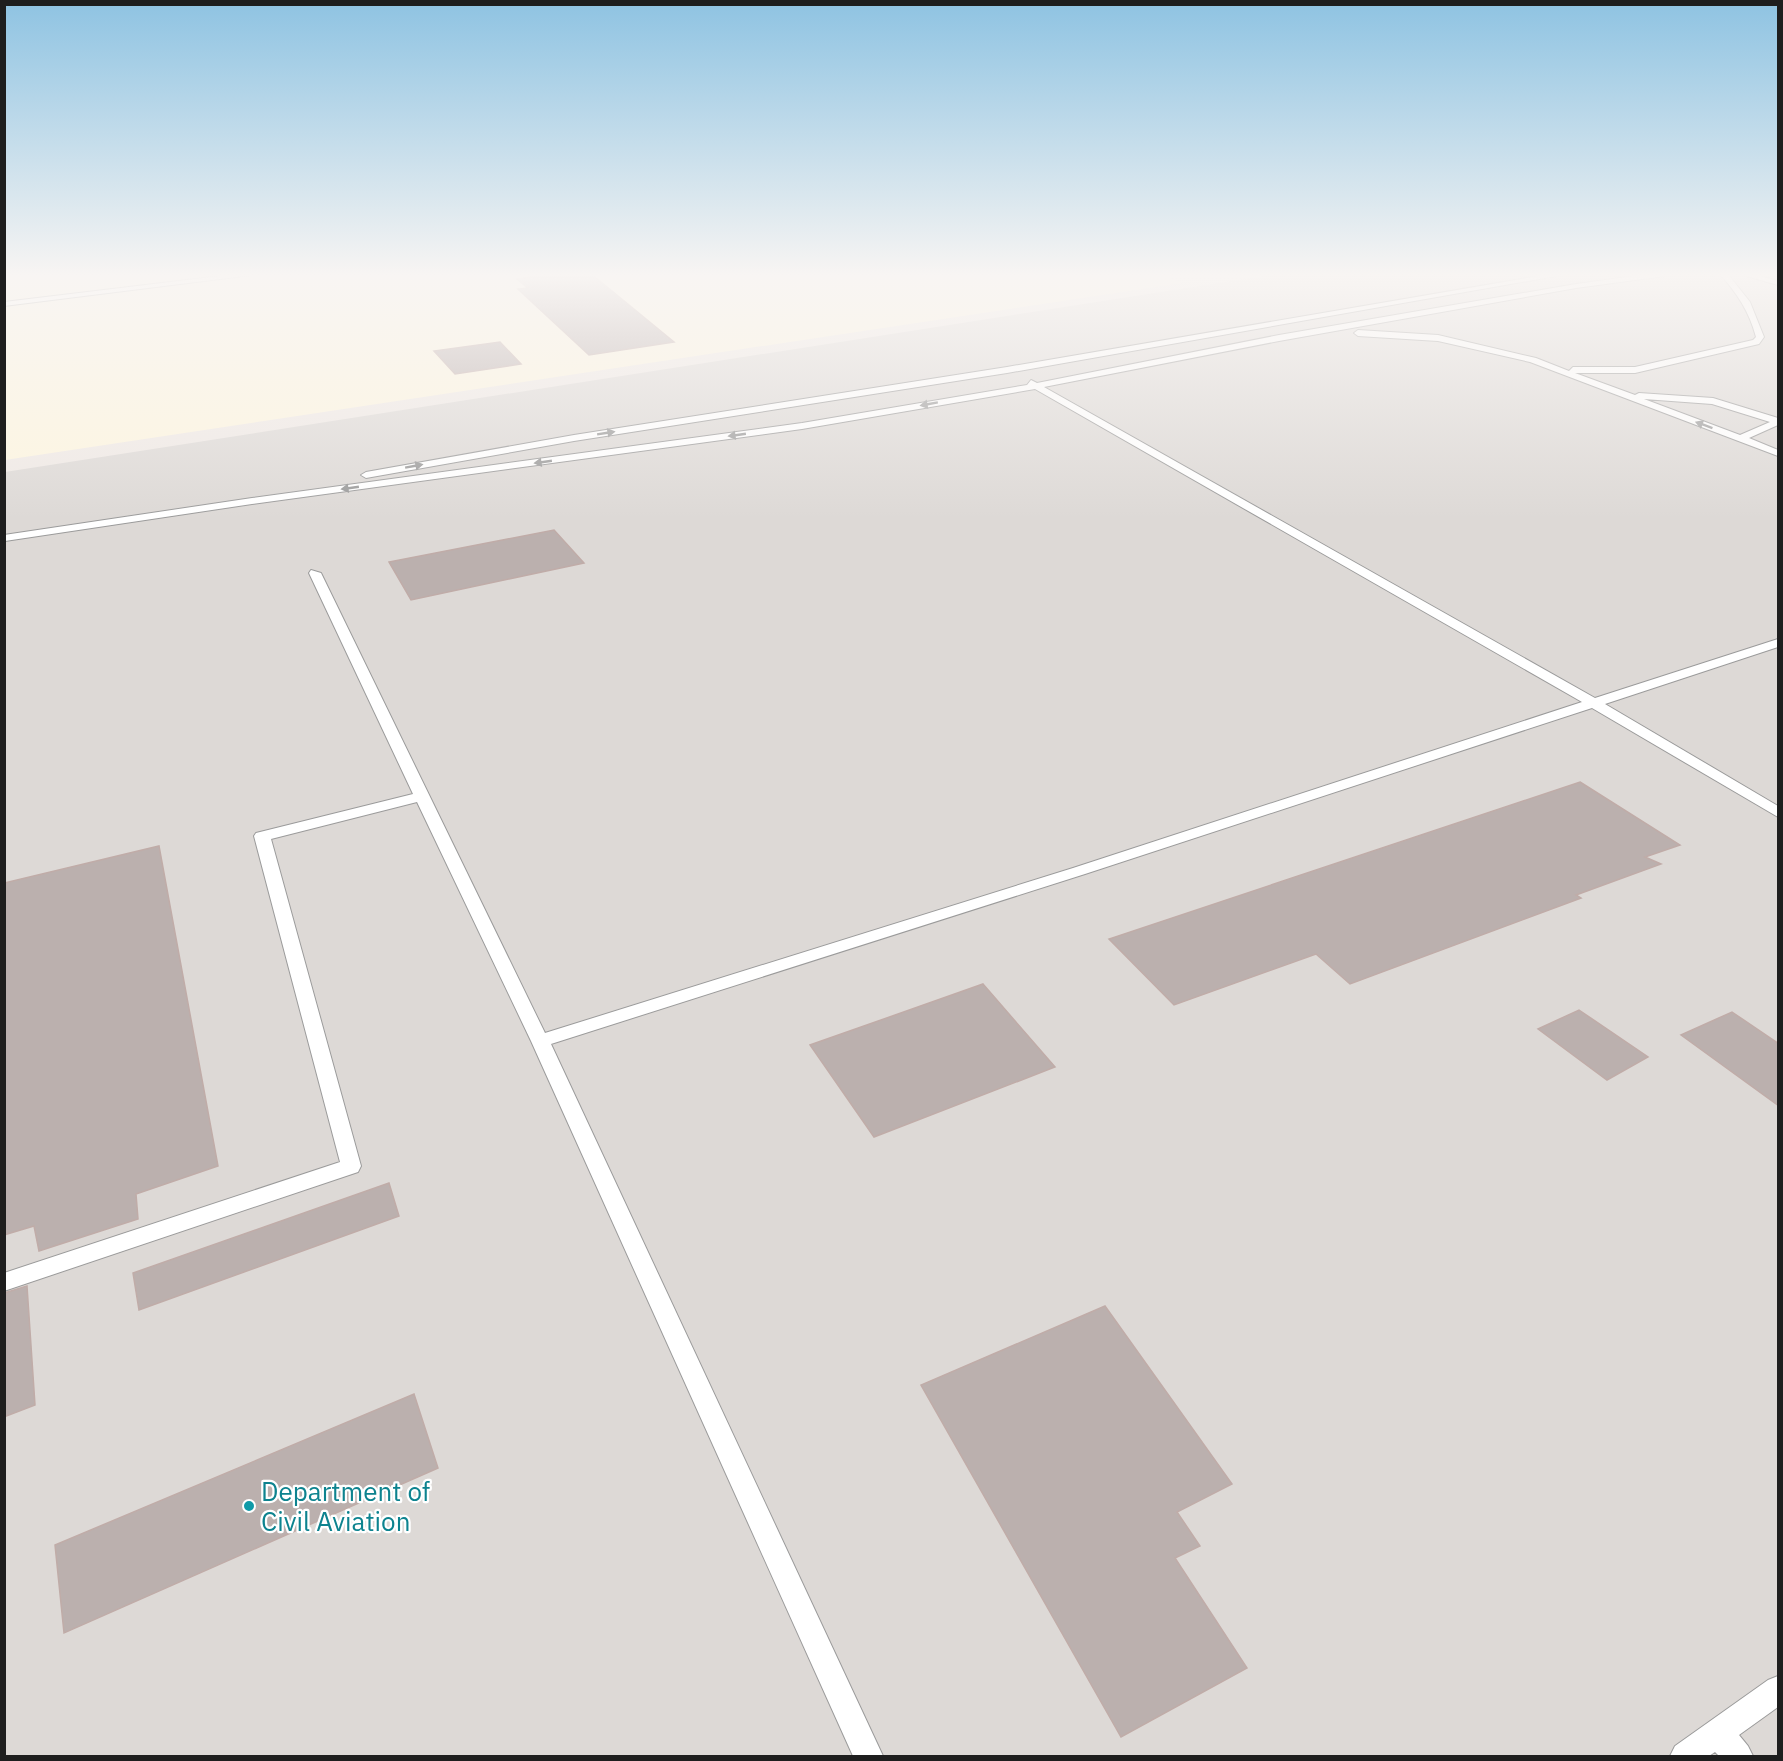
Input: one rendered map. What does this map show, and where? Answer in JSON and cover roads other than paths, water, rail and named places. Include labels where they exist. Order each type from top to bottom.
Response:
[{"type":"lane","points":[[5,538],[574,438],[1093,355]]},
{"type":"lane","points":[[5,538],[252,501],[802,426],[1035,386],[1192,355]]},
{"type":"lane","points":[[1515,355],[1571,369],[1624,370],[1694,355]]},
{"type":"lane","points":[[1533,360],[1779,453]]},
{"type":"lane","points":[[1007,370],[1593,703],[1779,812]]},
{"type":"lane","points":[[1626,396],[1705,399],[1779,422]]},
{"type":"lane","points":[[1741,438],[1779,422]]},
{"type":"lane","points":[[315,573],[540,1041],[868,1756]]},
{"type":"lane","points":[[540,1041],[1079,871],[1779,642]]},
{"type":"lane","points":[[4,1282],[351,1166],[262,836],[422,796]]},
{"type":"lane","points":[[1684,1756],[1779,1690]]},
{"type":"lane","points":[[1718,1733],[1738,1756]]},
{"type":"place","name":"Department of Civil Aviation","points":[[249,1506]]}]
